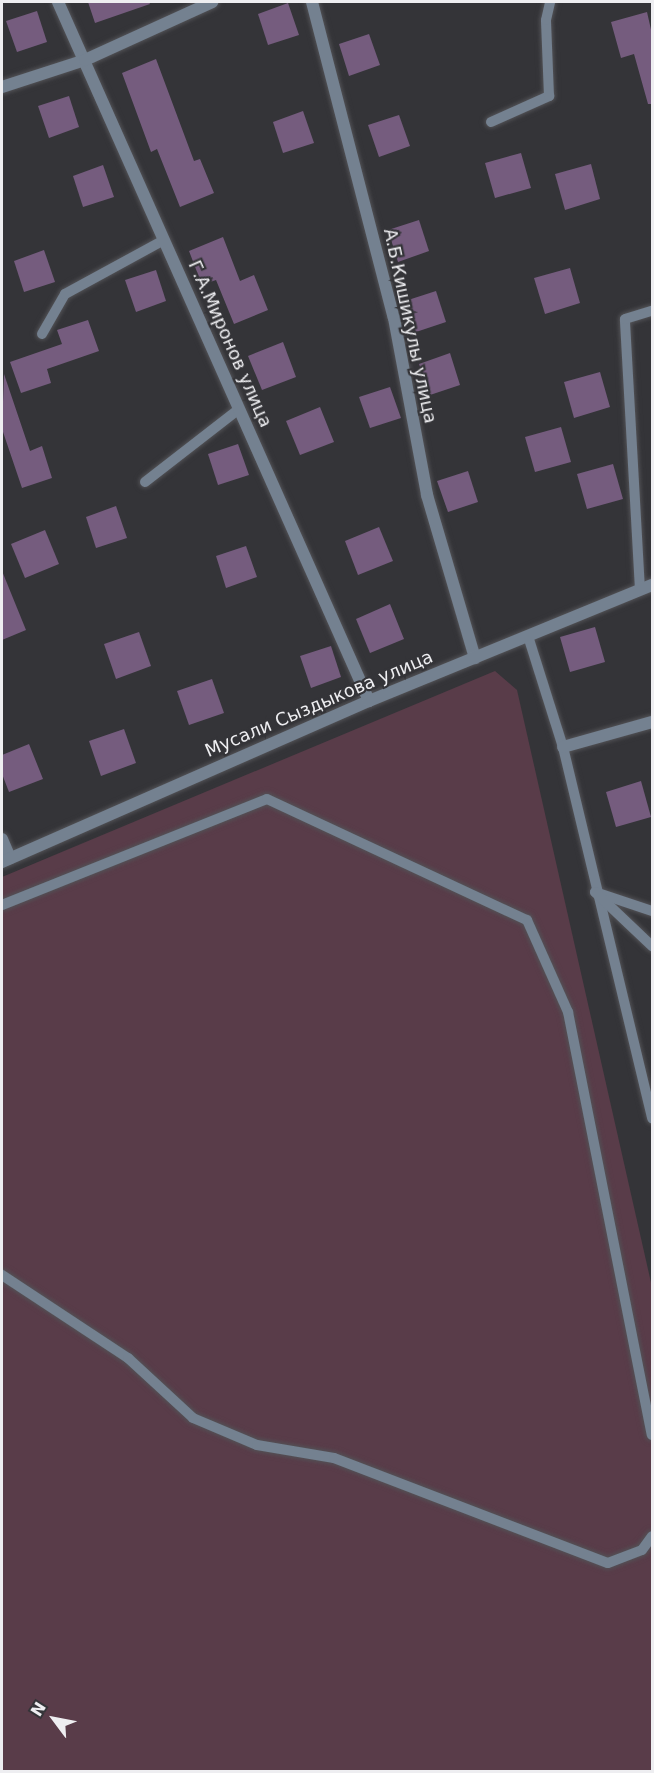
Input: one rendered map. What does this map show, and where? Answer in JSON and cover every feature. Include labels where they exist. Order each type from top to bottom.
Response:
[{"type":"street","name":"Г.А.Миронов улица","points":[[58,2],[369,701]]},
{"type":"street","points":[[2,87],[85,60],[212,2]]},
{"type":"street","name":"А.Б.Кишикулы улица","points":[[312,2],[394,318],[427,495],[475,658]]},
{"type":"street","name":"Мусали Сыздыкова улица","points":[[6,860],[369,701],[652,585]]},
{"type":"street","points":[[563,747],[652,722]]},
{"type":"street","points":[[2,839],[6,860]]},
{"type":"lane","points":[[491,122],[549,96],[546,20],[550,2]]},
{"type":"lane","points":[[42,334],[65,294],[165,240]]},
{"type":"lane","points":[[640,590],[625,319],[652,311]]},
{"type":"lane","points":[[145,482],[239,409]]},
{"type":"lane","points":[[528,636],[563,747],[595,892],[652,1118]]},
{"type":"lane","points":[[2,905],[267,800],[527,920],[568,1012],[652,1435]]},
{"type":"lane","points":[[595,892],[652,911]]},
{"type":"lane","points":[[595,892],[652,946]]},
{"type":"lane","points":[[2,1275],[128,1358],[192,1418],[257,1445],[334,1458],[608,1563],[642,1550],[652,1536]]},
{"type":"shaded area","points":[[495,671],[517,690],[652,1287],[652,1771],[2,1772],[2,877]]},
{"type":"building","points":[[88,2],[149,2],[150,4],[95,23]]},
{"type":"building","points":[[288,3],[299,35],[268,45],[258,14]]},
{"type":"building","points":[[37,11],[47,42],[17,52],[6,21]]},
{"type":"building","points":[[647,12],[652,34],[652,104],[648,104],[634,54],[621,58],[611,22]]},
{"type":"building","points":[[369,34],[380,65],[349,76],[339,44]]},
{"type":"building","points":[[156,59],[194,161],[200,159],[214,193],[180,207],[157,149],[151,152],[122,73]]},
{"type":"building","points":[[69,96],[79,127],[49,138],[38,106]]},
{"type":"building","points":[[303,111],[314,143],[283,153],[273,122]]},
{"type":"building","points":[[399,115],[410,146],[379,157],[368,125]]},
{"type":"building","points":[[521,153],[531,188],[495,198],[485,163]]},
{"type":"building","points":[[591,164],[600,199],[565,210],[555,174]]},
{"type":"building","points":[[103,165],[114,197],[83,207],[73,176]]},
{"type":"building","points":[[419,220],[429,251],[398,262],[388,230]]},
{"type":"building","points":[[223,237],[240,281],[254,275],[268,310],[234,324],[216,280],[202,285],[189,251]]},
{"type":"building","points":[[44,250],[55,282],[24,292],[14,261]]},
{"type":"building","points":[[570,268],[580,303],[545,314],[534,278]]},
{"type":"building","points":[[156,270],[166,301],[136,312],[125,280]]},
{"type":"building","points":[[436,291],[446,322],[416,332],[405,301]]},
{"type":"building","points":[[88,320],[99,351],[47,369],[51,383],[21,393],[10,362],[62,344],[57,330]]},
{"type":"building","points":[[283,342],[296,377],[262,390],[248,356]]},
{"type":"building","points":[[450,353],[460,385],[430,395],[419,364]]},
{"type":"building","points":[[600,372],[610,407],[574,418],[564,382]]},
{"type":"building","points":[[4,374],[30,451],[42,446],[52,478],[22,488],[2,429]]},
{"type":"building","points":[[390,387],[401,418],[370,428],[359,397]]},
{"type":"building","points":[[320,407],[334,442],[300,455],[286,421]]},
{"type":"building","points":[[561,427],[571,462],[535,472],[525,437]]},
{"type":"building","points":[[238,444],[249,475],[218,485],[208,454]]},
{"type":"building","points":[[613,464],[623,499],[587,509],[577,474]]},
{"type":"building","points":[[468,471],[478,502],[448,512],[437,481]]},
{"type":"building","points":[[116,506],[127,538],[96,548],[86,517]]},
{"type":"building","points":[[379,527],[393,561],[358,575],[345,541]]},
{"type":"building","points":[[45,530],[59,564],[25,578],[11,544]]},
{"type":"building","points":[[246,546],[257,577],[226,588],[216,556]]},
{"type":"building","points":[[2,571],[26,630],[2,640]]},
{"type":"building","points":[[390,604],[404,639],[370,653],[356,619]]},
{"type":"building","points":[[595,627],[605,662],[570,672],[560,637]]},
{"type":"building","points":[[139,632],[151,666],[116,679],[104,644]]},
{"type":"building","points":[[331,646],[341,677],[311,688],[300,656]]},
{"type":"building","points":[[212,679],[224,713],[189,725],[177,691]]},
{"type":"building","points":[[124,729],[136,763],[101,776],[89,741]]},
{"type":"building","points":[[29,744],[43,779],[9,792],[2,774],[2,755]]},
{"type":"building","points":[[641,781],[651,817],[616,827],[606,792]]}]
